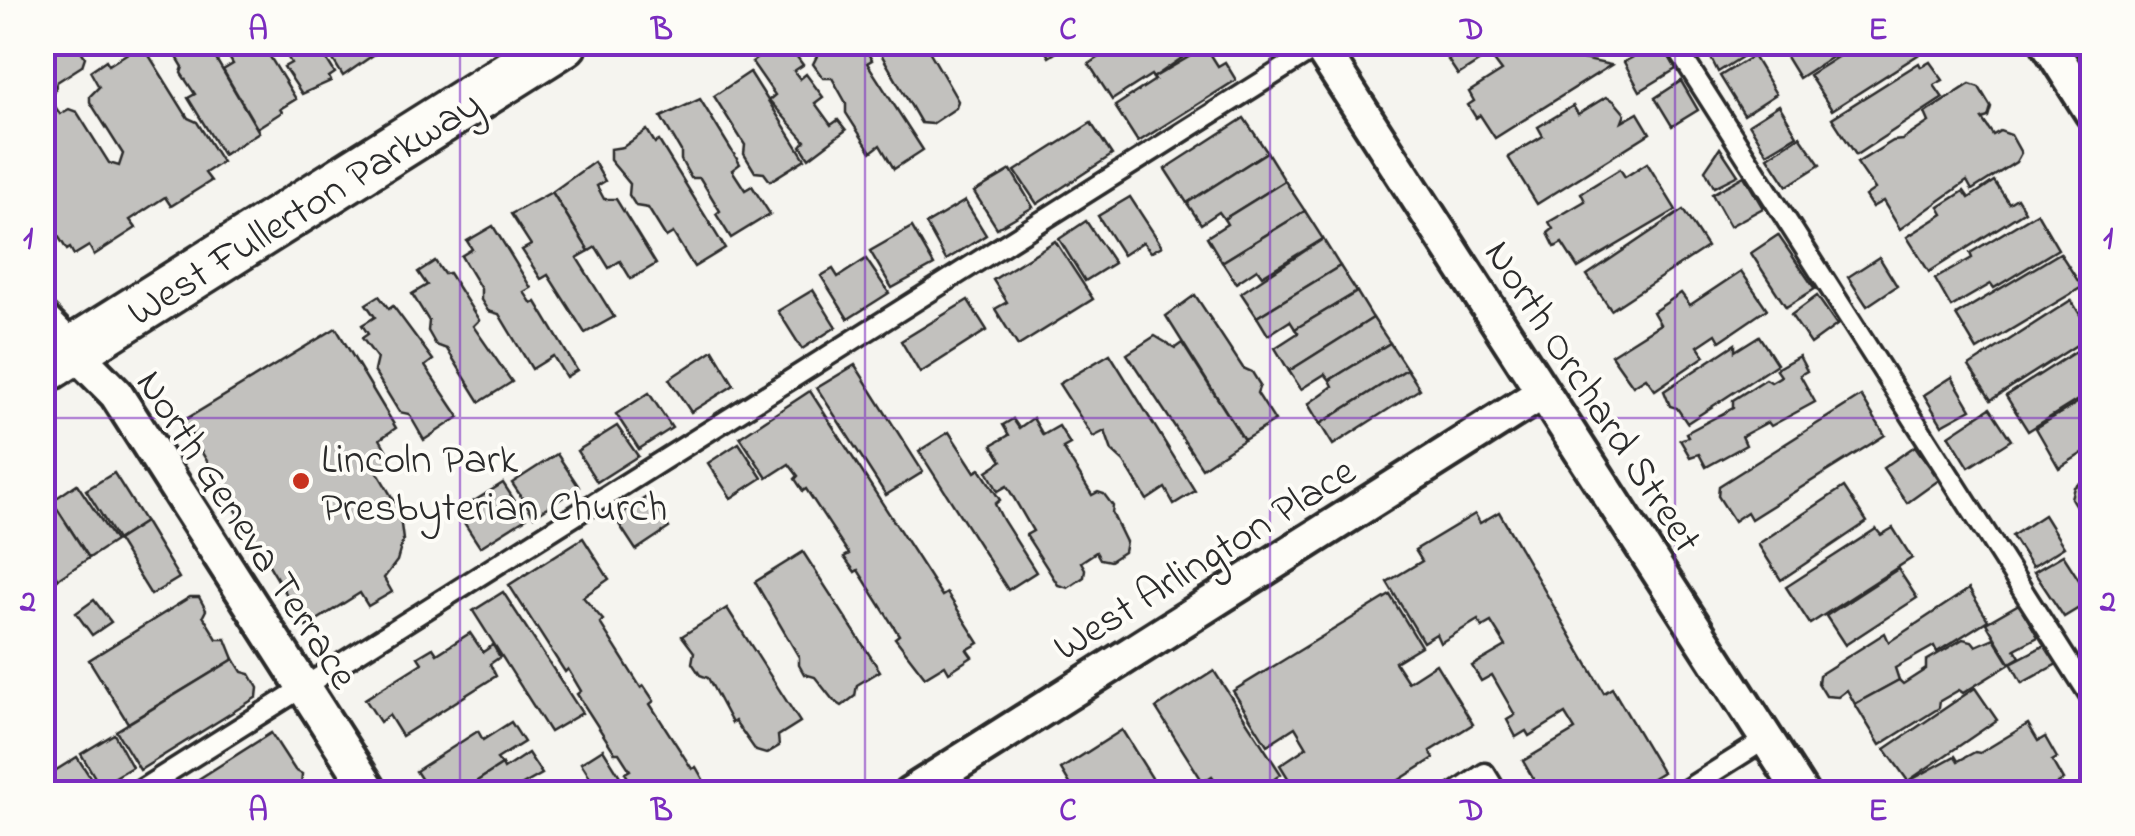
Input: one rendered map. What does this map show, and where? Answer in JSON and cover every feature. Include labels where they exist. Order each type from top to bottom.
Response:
[{"type":"main road","name":"West Fullerton Parkway","points":[[53,347],[563,42]]},
{"type":"street","points":[[2048,42],[2092,113]]},
{"type":"street","name":"North Orchard Street","points":[[1318,44],[1802,794]]},
{"type":"street","name":"North Geneva Terrace","points":[[53,347],[116,394],[372,794]]},
{"type":"street","name":"West Arlington Place","points":[[909,794],[1542,393]]},
{"type":"lane","points":[[1673,42],[2092,699]]},
{"type":"lane","points":[[134,794],[1318,44]]},
{"type":"lane","points":[[1679,794],[1766,739]]},
{"type":"lane","points":[[1454,794],[1484,773],[1498,794]]},
{"type":"building","points":[[42,42],[90,42],[80,49],[85,57],[82,66],[57,82],[55,90],[42,98]]},
{"type":"building","points":[[168,42],[206,42],[259,132],[223,155],[188,98],[195,94]]},
{"type":"building","points":[[220,42],[261,42],[296,99],[257,128],[223,70],[233,64]]},
{"type":"building","points":[[279,42],[316,42],[335,73],[329,77],[331,81],[302,94],[284,67],[291,63]]},
{"type":"building","points":[[322,42],[370,42],[376,53],[343,76]]},
{"type":"building","points":[[779,42],[786,42],[803,65],[794,71],[800,79],[806,74],[823,97],[815,103],[831,125],[838,120],[846,130],[809,158],[801,146],[805,141],[769,100],[775,95],[752,62]]},
{"type":"building","points":[[809,42],[861,42],[872,60],[867,63],[923,150],[894,169],[880,145],[871,152],[846,113],[846,103],[832,78],[823,78],[813,64],[817,56]]},
{"type":"building","points":[[874,42],[924,42],[958,101],[956,108],[932,124],[921,123]]},
{"type":"building","points":[[1040,42],[1072,42],[1049,57]]},
{"type":"building","points":[[1123,42],[1202,44],[1112,100],[1089,64]]},
{"type":"building","points":[[1443,42],[1510,42],[1458,75]]},
{"type":"building","points":[[1527,42],[1532,50],[1544,42],[1573,42],[1573,47],[1581,52],[1578,58],[1611,65],[1495,138],[1468,105],[1474,101],[1469,92],[1502,71],[1493,59]]},
{"type":"building","points":[[1661,42],[1676,69],[1640,91],[1624,62]]},
{"type":"building","points":[[1703,42],[1766,42],[1718,72]]},
{"type":"building","points":[[1777,42],[1855,42],[1799,78]]},
{"type":"building","points":[[1861,42],[1919,42],[1924,51],[1832,110],[1809,75]]},
{"type":"building","points":[[142,44],[188,118],[197,122],[222,162],[205,173],[211,181],[171,206],[165,197],[130,220],[136,228],[94,255],[89,246],[74,255],[42,211],[42,108],[52,102],[60,114],[69,109],[77,112],[109,163],[119,166],[123,154],[90,102],[90,96],[99,87],[90,71],[106,60],[109,65]]},
{"type":"building","points":[[1206,47],[1218,66],[1225,62],[1236,80],[1138,142],[1115,106]]},
{"type":"building","points":[[1753,56],[1776,94],[1744,115],[1720,76]]},
{"type":"building","points":[[1930,62],[1943,80],[1934,85],[1943,98],[1856,155],[1832,118],[1919,63],[1921,67]]},
{"type":"building","points":[[750,72],[805,159],[770,181],[764,173],[755,172],[744,154],[745,145],[714,96]]},
{"type":"building","points":[[1681,81],[1698,110],[1672,126],[1655,98]]},
{"type":"building","points":[[1970,84],[1979,87],[1991,107],[1988,117],[1982,119],[1993,135],[2000,131],[2011,135],[2021,153],[2016,162],[1972,190],[1967,181],[1900,229],[1883,201],[1872,207],[1865,196],[1875,189],[1857,163],[1929,122],[1925,113]]},
{"type":"building","points":[[1606,97],[1625,114],[1622,122],[1638,113],[1650,133],[1537,204],[1508,157],[1543,136],[1538,127],[1573,106],[1578,114]]},
{"type":"building","points":[[700,99],[740,164],[732,170],[745,190],[752,186],[770,214],[731,238],[700,178],[691,178],[661,117]]},
{"type":"building","points":[[1779,105],[1797,135],[1767,153],[1749,124]]},
{"type":"building","points":[[1244,118],[1267,152],[1187,203],[1165,169]]},
{"type":"building","points":[[1091,123],[1112,155],[1037,204],[1015,171]]},
{"type":"building","points":[[647,130],[655,143],[659,141],[725,248],[694,267],[673,233],[666,237],[648,208],[636,206],[629,195],[630,184],[610,160],[610,149],[623,147]]},
{"type":"building","points":[[1800,136],[1820,165],[1787,186],[1768,157]]},
{"type":"building","points":[[1720,148],[1738,175],[1714,187],[1705,170]]},
{"type":"building","points":[[1267,152],[1285,181],[1224,219],[1219,212],[1201,224],[1187,203]]},
{"type":"building","points":[[594,162],[605,181],[597,186],[604,199],[616,199],[656,264],[631,279],[620,261],[609,268],[596,247],[589,251],[552,192]]},
{"type":"building","points":[[1647,163],[1676,210],[1578,268],[1562,243],[1555,247],[1548,233],[1553,229],[1549,222],[1585,201],[1581,193],[1620,169],[1625,177]]},
{"type":"building","points":[[1011,170],[1033,207],[997,228],[974,192]]},
{"type":"building","points":[[1744,176],[1763,208],[1730,226],[1712,194]]},
{"type":"building","points":[[1285,181],[1305,211],[1222,262],[1207,237],[1227,224],[1224,219]]},
{"type":"building","points":[[1994,181],[2009,203],[2017,198],[2025,211],[1929,272],[1907,237],[1943,214],[1939,207],[1964,191],[1969,198]]},
{"type":"building","points":[[552,192],[589,251],[577,258],[614,317],[585,333],[548,275],[541,279],[522,250],[531,245],[511,214]]},
{"type":"building","points":[[1130,197],[1162,246],[1151,252],[1143,242],[1123,255],[1098,216]]},
{"type":"building","points":[[965,201],[986,235],[946,260],[926,224]]},
{"type":"building","points":[[1683,210],[1707,247],[1611,310],[1587,275]]},
{"type":"building","points":[[1305,211],[1323,239],[1262,276],[1257,269],[1236,283],[1222,262]]},
{"type":"building","points":[[2037,213],[2058,249],[1994,288],[1991,284],[1951,307],[1935,279]]},
{"type":"building","points":[[1086,221],[1114,263],[1085,281],[1059,239]]},
{"type":"building","points":[[493,226],[531,288],[524,292],[532,304],[536,302],[577,370],[566,377],[553,356],[532,369],[499,314],[488,311],[481,300],[481,289],[461,256],[472,249],[467,241]]},
{"type":"building","points":[[912,227],[934,265],[892,288],[870,251]]},
{"type":"building","points":[[1778,235],[1815,289],[1786,307],[1751,253]]},
{"type":"building","points":[[1323,239],[1340,266],[1257,317],[1241,293]]},
{"type":"building","points":[[1055,241],[1093,299],[1018,346],[995,309],[1007,302],[993,280]]},
{"type":"building","points":[[2060,253],[2082,287],[1977,350],[1956,315]]},
{"type":"building","points":[[1879,257],[1897,286],[1867,306],[1848,277]]},
{"type":"building","points":[[866,259],[889,293],[848,319],[821,276],[833,269],[838,277]]},
{"type":"building","points":[[435,261],[444,274],[449,273],[479,320],[473,326],[512,382],[480,402],[447,349],[436,345],[428,331],[429,321],[412,294],[427,285],[418,272]]},
{"type":"building","points":[[1340,266],[1357,292],[1295,329],[1290,321],[1268,335],[1257,317]]},
{"type":"building","points":[[1741,271],[1767,309],[1720,341],[1716,334],[1698,346],[1705,356],[1655,390],[1646,378],[1633,386],[1611,355],[1660,324],[1653,312],[1681,293],[1690,305]]},
{"type":"building","points":[[813,290],[836,327],[802,349],[778,311]]},
{"type":"building","points":[[1357,292],[1373,318],[1289,371],[1275,348],[1298,333],[1295,329]]},
{"type":"building","points":[[1195,295],[1243,368],[1252,372],[1260,385],[1257,393],[1275,421],[1244,440],[1166,316]]},
{"type":"building","points":[[379,296],[389,309],[393,306],[433,360],[425,366],[459,417],[424,440],[409,414],[399,412],[374,371],[377,358],[362,338],[368,334],[362,325],[375,317],[366,304]]},
{"type":"building","points":[[1817,296],[1837,325],[1811,344],[1791,315]]},
{"type":"building","points":[[968,300],[987,330],[920,373],[901,341]]},
{"type":"building","points":[[2071,300],[2082,318],[2090,312],[2092,335],[1991,400],[1969,366]]},
{"type":"building","points":[[1373,318],[1390,343],[1330,380],[1325,374],[1301,389],[1289,371]]},
{"type":"building","name":"Lincoln Park Presbyterian Church","points":[[336,328],[396,428],[380,439],[392,460],[376,470],[399,509],[403,540],[397,561],[384,578],[392,592],[368,606],[360,593],[306,627],[183,421]]},
{"type":"building","points":[[1155,336],[1175,348],[1182,343],[1244,440],[1202,468],[1127,354]]},
{"type":"building","points":[[1759,336],[1777,364],[1687,423],[1677,408],[1670,406],[1664,391],[1735,344],[1735,351]]},
{"type":"building","points":[[2092,341],[2092,391],[2028,431],[2006,396]]},
{"type":"building","points":[[1390,343],[1407,369],[1320,424],[1308,404],[1333,386],[1330,380]]},
{"type":"building","points":[[713,350],[734,385],[691,412],[669,379]]},
{"type":"building","points":[[1110,354],[1195,491],[1174,504],[1165,488],[1147,500],[1124,462],[1112,451],[1105,431],[1093,437],[1059,384]]},
{"type":"building","points":[[1799,356],[1807,371],[1800,375],[1815,402],[1771,426],[1768,422],[1742,436],[1746,445],[1706,467],[1699,454],[1690,457],[1680,440],[1688,437],[1686,433],[1733,408],[1733,400],[1766,379],[1771,382],[1781,376],[1776,369]]},
{"type":"building","points":[[855,365],[923,472],[886,495],[817,388]]},
{"type":"building","points":[[1407,369],[1420,389],[1333,445],[1320,424]]},
{"type":"building","points":[[1952,377],[1971,409],[1942,425],[1924,395]]},
{"type":"building","points":[[810,391],[942,596],[947,593],[979,643],[967,650],[972,657],[949,672],[945,665],[925,677],[895,638],[899,635],[858,570],[855,572],[844,557],[849,554],[806,489],[803,491],[795,479],[798,476],[789,464],[767,478],[740,437]]},
{"type":"building","points":[[649,393],[672,428],[639,449],[616,414]]},
{"type":"building","points":[[2092,394],[2092,447],[2059,468],[2036,428]]},
{"type":"building","points":[[1861,396],[1885,435],[1751,519],[1747,512],[1734,521],[1718,496],[1719,486]]},
{"type":"building","points":[[1990,408],[2011,440],[1969,467],[1949,435]]},
{"type":"building","points":[[1033,418],[1043,435],[1059,426],[1070,444],[1063,448],[1092,495],[1104,494],[1113,506],[1112,513],[1126,542],[1124,552],[1110,561],[1100,559],[1096,552],[1081,562],[1084,577],[1068,588],[1058,585],[1026,535],[1033,531],[1007,486],[998,491],[987,471],[1002,461],[992,445],[1009,435],[1003,425],[1013,419],[1019,428]]},
{"type":"building","points":[[617,426],[638,456],[597,482],[577,451]]},
{"type":"building","points":[[949,432],[975,472],[980,469],[1000,500],[995,504],[1003,520],[1036,572],[1008,590],[919,451]]},
{"type":"building","points":[[739,443],[762,478],[731,498],[708,463]]},
{"type":"building","points":[[1915,446],[1939,480],[1907,503],[1883,468]]},
{"type":"building","points":[[557,454],[579,487],[534,516],[512,483]]},
{"type":"building","points":[[114,473],[145,522],[117,540],[86,490]]},
{"type":"building","points":[[2092,475],[2089,528],[2071,498],[2074,487]]},
{"type":"building","points":[[503,483],[526,518],[480,547],[457,512]]},
{"type":"building","points":[[77,484],[115,541],[89,558],[52,501]]},
{"type":"building","points":[[1844,487],[1867,522],[1781,580],[1758,544]]},
{"type":"building","points":[[648,496],[669,528],[636,550],[615,518]]},
{"type":"building","points":[[52,501],[89,558],[58,579],[42,556],[42,508]]},
{"type":"building","points":[[1499,512],[1604,693],[1612,688],[1662,772],[1626,794],[1542,794],[1523,761],[1575,730],[1565,714],[1529,736],[1526,731],[1516,737],[1507,720],[1515,715],[1492,675],[1481,681],[1472,666],[1506,646],[1491,622],[1482,627],[1478,620],[1440,643],[1436,634],[1423,642],[1387,582],[1422,561],[1415,550],[1475,514],[1480,523]]},
{"type":"building","points":[[2044,515],[2064,547],[2032,567],[2012,536]]},
{"type":"building","points":[[145,522],[179,578],[151,595],[117,540]]},
{"type":"building","points":[[1893,528],[1912,558],[1810,624],[1786,587],[1876,529],[1881,535]]},
{"type":"building","points":[[583,538],[609,579],[583,597],[603,620],[600,623],[641,688],[644,686],[654,701],[650,704],[692,769],[696,767],[706,794],[638,794],[625,773],[630,770],[577,694],[581,691],[568,669],[565,672],[509,585]]},
{"type":"building","points":[[803,552],[880,671],[857,685],[855,696],[842,706],[815,677],[804,674],[799,657],[755,582]]},
{"type":"building","points":[[2063,555],[2092,600],[2064,617],[2034,572]]},
{"type":"building","points":[[42,556],[58,579],[42,589]]},
{"type":"building","points":[[1898,569],[1917,598],[1845,645],[1826,616]]},
{"type":"building","points":[[1969,589],[1988,620],[1937,652],[1934,646],[1895,668],[1899,680],[1855,704],[1847,690],[1838,697],[1826,696],[1818,683],[1819,675],[1885,633],[1889,642]]},
{"type":"building","points":[[503,592],[582,713],[550,732],[473,611]]},
{"type":"building","points":[[1390,595],[1421,646],[1395,662],[1408,682],[1436,664],[1473,724],[1430,751],[1434,758],[1377,794],[1298,794],[1280,765],[1307,747],[1295,727],[1267,745],[1233,691]]},
{"type":"building","points":[[190,597],[199,597],[206,610],[203,616],[217,639],[226,639],[234,659],[128,723],[89,660]]},
{"type":"building","points":[[94,600],[111,622],[92,635],[76,613]]},
{"type":"building","points":[[2019,604],[2038,637],[2015,649],[2020,657],[2010,663],[1986,623]]},
{"type":"building","points":[[727,608],[800,722],[778,736],[779,746],[766,754],[756,751],[735,721],[732,723],[708,678],[700,675],[692,663],[694,652],[682,636]]},
{"type":"building","points":[[470,633],[483,652],[493,645],[500,657],[490,664],[496,676],[402,736],[389,715],[380,722],[365,699],[422,663],[418,657],[433,648],[437,654]]},
{"type":"building","points":[[1994,638],[2010,664],[1963,693],[1959,690],[1940,701],[1939,708],[1880,745],[1855,704],[1899,680],[1903,684],[1926,669],[1926,661],[1963,639],[1976,646]]},
{"type":"building","points":[[2047,644],[2057,664],[2022,683],[2011,663]]},
{"type":"building","points":[[234,659],[242,672],[250,674],[258,688],[257,697],[140,770],[116,731]]},
{"type":"building","points":[[1214,671],[1281,774],[1269,783],[1275,794],[1217,794],[1221,788],[1212,776],[1203,782],[1156,708]]},
{"type":"building","points":[[1975,688],[1997,720],[1908,781],[1885,749]]},
{"type":"building","points":[[511,722],[524,742],[497,759],[502,765],[457,794],[431,794],[416,771],[478,731],[483,740]]},
{"type":"building","points":[[2028,724],[2038,741],[2045,737],[2063,780],[2039,794],[1910,794],[1917,789],[1911,780],[1955,756],[1958,761],[1980,753]]},
{"type":"building","points":[[1122,730],[1162,794],[1076,794],[1061,769]]},
{"type":"building","points":[[271,733],[295,770],[302,774],[301,788],[290,785],[276,794],[175,794]]},
{"type":"building","points":[[114,734],[132,767],[100,786],[81,754]]},
{"type":"building","points":[[603,749],[631,794],[571,794],[569,791],[590,777],[581,763]]},
{"type":"building","points":[[528,753],[542,774],[512,791],[514,794],[457,794],[502,765],[504,769]]},
{"type":"building","points":[[77,757],[100,792],[49,794],[42,779]]},
{"type":"place","name":"Lincoln Park Presbyterian Church","points":[[301,481]]}]
